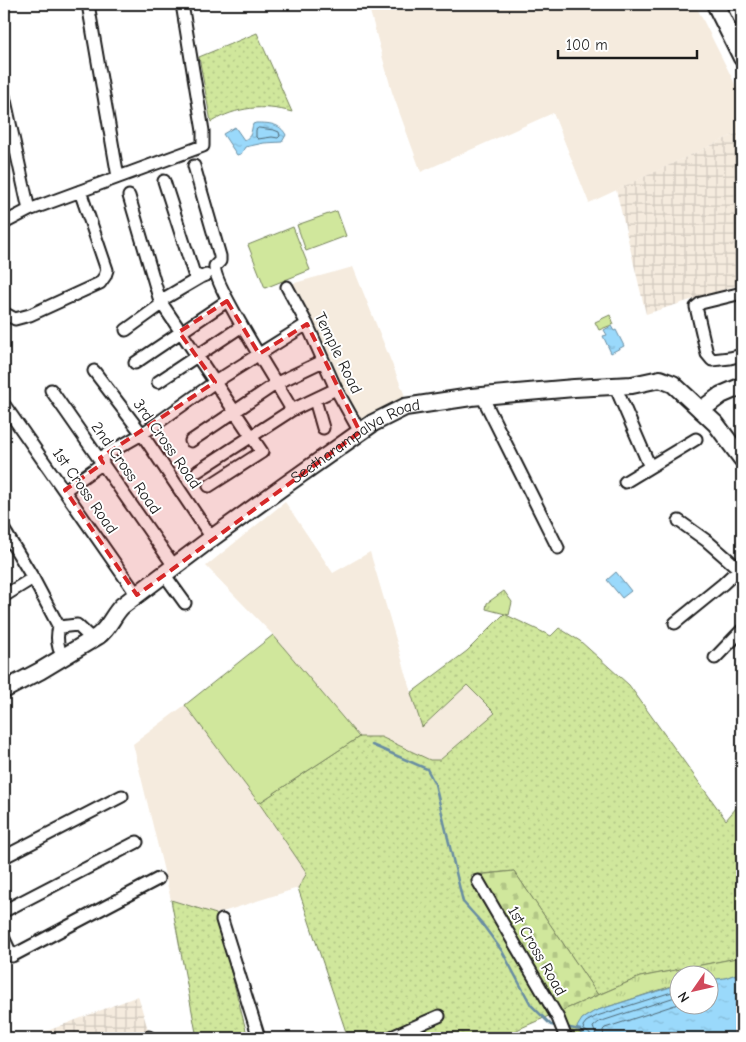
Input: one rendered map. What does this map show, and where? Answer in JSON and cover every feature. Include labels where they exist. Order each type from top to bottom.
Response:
[{"type":"street","points":[[88,4],[118,177]]},
{"type":"street","points":[[4,223],[28,210],[203,146],[203,131],[182,4]]},
{"type":"street","points":[[715,4],[742,58]]},
{"type":"street","points":[[4,96],[28,210]]},
{"type":"street","points":[[194,166],[220,256],[220,261],[215,266],[215,272],[227,301],[292,410]]},
{"type":"street","points":[[164,181],[194,274],[200,276]]},
{"type":"street","points":[[4,313],[16,319],[30,315],[100,282],[105,276],[107,270],[80,192]]},
{"type":"street","points":[[129,196],[161,303],[262,452],[209,486]]},
{"type":"street","points":[[126,330],[200,276],[215,272]]},
{"type":"street","name":"Temple Road","points":[[287,287],[307,324],[336,389],[360,432]]},
{"type":"street","points":[[742,293],[701,303],[696,306],[707,354],[712,360],[742,355]]},
{"type":"street","points":[[135,363],[227,301]]},
{"type":"street","points":[[65,490],[101,461],[215,382],[307,324]]},
{"type":"street","points":[[158,382],[242,326]]},
{"type":"street","points":[[191,441],[234,410],[277,383],[323,361]]},
{"type":"street","name":"3rd Cross Road","points":[[94,371],[142,434],[212,538]]},
{"type":"street","name":"Seetharampalya Road","points":[[4,690],[93,640],[106,630],[116,612],[169,570],[360,432],[394,411],[405,407],[482,396],[632,385],[660,379],[668,380],[716,424],[742,459]]},
{"type":"street","points":[[615,386],[650,467]]},
{"type":"street","points":[[701,410],[721,395],[742,386]]},
{"type":"street","points":[[198,471],[292,410],[336,389]]},
{"type":"street","name":"2nd Cross Road","points":[[50,390],[101,461],[169,570],[185,603]]},
{"type":"street","points":[[482,396],[558,548]]},
{"type":"street","points":[[315,400],[323,428]]},
{"type":"street","name":"1st Cross Road","points":[[5,406],[137,595]]},
{"type":"street","points":[[625,482],[696,439]]},
{"type":"street","points":[[675,623],[741,567],[679,521]]},
{"type":"street","points":[[4,530],[33,578],[59,627],[56,636],[59,650],[64,657]]},
{"type":"street","points":[[4,596],[33,578]]},
{"type":"street","points":[[59,627],[76,625],[93,640]]},
{"type":"street","points":[[715,658],[742,630]]},
{"type":"street","points":[[4,857],[122,796]]},
{"type":"street","points":[[4,911],[137,842]]},
{"type":"street","points":[[4,939],[12,956],[158,879]]},
{"type":"street","name":"1st Cross Road","points":[[478,881],[558,1018],[566,1038]]},
{"type":"street","points":[[222,920],[259,1038]]},
{"type":"street","points":[[389,1038],[439,1016]]},
{"type":"highlighted area","points":[[227,301],[259,354],[307,324],[360,432],[137,595],[65,490],[103,463],[100,458],[215,382],[179,332]]},
{"type":"shaded area","points":[[368,4],[695,4],[742,98],[742,131],[589,203],[553,113],[421,172],[392,92]]},
{"type":"shaded area","points":[[742,131],[742,284],[646,314],[616,190]]},
{"type":"shaded area","points":[[353,267],[405,396],[360,426],[291,284]]},
{"type":"shaded area","points":[[285,502],[333,573],[370,552],[422,727],[467,685],[495,714],[440,760],[430,760],[381,737],[359,737],[273,635],[206,566]]},
{"type":"shaded area","points":[[185,705],[259,803],[307,873],[298,888],[216,914],[171,900],[133,744]]},
{"type":"shaded area","points":[[138,996],[149,1033],[135,1038],[29,1038]]},
{"type":"green space","points":[[257,33],[292,112],[271,108],[250,108],[231,113],[211,122],[199,57]]},
{"type":"green space","points":[[337,211],[346,236],[306,251],[297,225]]},
{"type":"green space","points":[[293,227],[310,270],[265,288],[248,245]]},
{"type":"green space","points":[[610,315],[614,324],[599,330],[595,322]]},
{"type":"green space","points":[[504,591],[512,602],[509,615],[486,609],[487,603]]},
{"type":"green space","points":[[504,614],[551,636],[559,628],[580,641],[629,685],[726,820],[742,801],[742,957],[706,964],[668,964],[668,972],[640,977],[598,995],[514,871],[471,875],[551,1015],[502,1038],[348,1038],[298,888],[307,873],[259,803],[359,737],[381,737],[430,760],[440,760],[495,713],[467,685],[422,727],[411,693],[467,651]]},
{"type":"green space","points":[[273,635],[359,737],[259,803],[185,705]]},
{"type":"green space","points":[[514,871],[598,995],[559,1012],[477,875]]},
{"type":"green space","points":[[171,900],[216,914],[248,1038],[197,1038]]},
{"type":"green space","points":[[742,957],[742,972],[718,979],[718,964],[706,964]]},
{"type":"green space","points":[[668,972],[668,987],[595,1011],[582,1019],[580,1033],[589,1038],[571,1038],[559,1012],[640,977]]},
{"type":"water","points":[[253,124],[277,126],[286,135],[282,142],[245,147],[241,154],[237,155],[223,134],[235,127],[244,140],[247,139]]},
{"type":"water","points":[[611,326],[614,331],[616,330],[624,346],[611,353],[603,336],[607,335],[604,330]]},
{"type":"water","points":[[616,572],[631,591],[622,598],[607,580]]},
{"type":"water","points":[[742,972],[742,1038],[589,1038],[580,1033],[577,1027],[582,1019],[595,1011],[668,988],[668,1014],[718,1014],[718,979]]},
{"type":"waterway","points":[[372,745],[427,769],[435,784],[463,902],[502,951],[531,1005],[551,1025],[557,1026]]},
{"type":"waterway","points":[[565,1027],[580,1030]]}]
